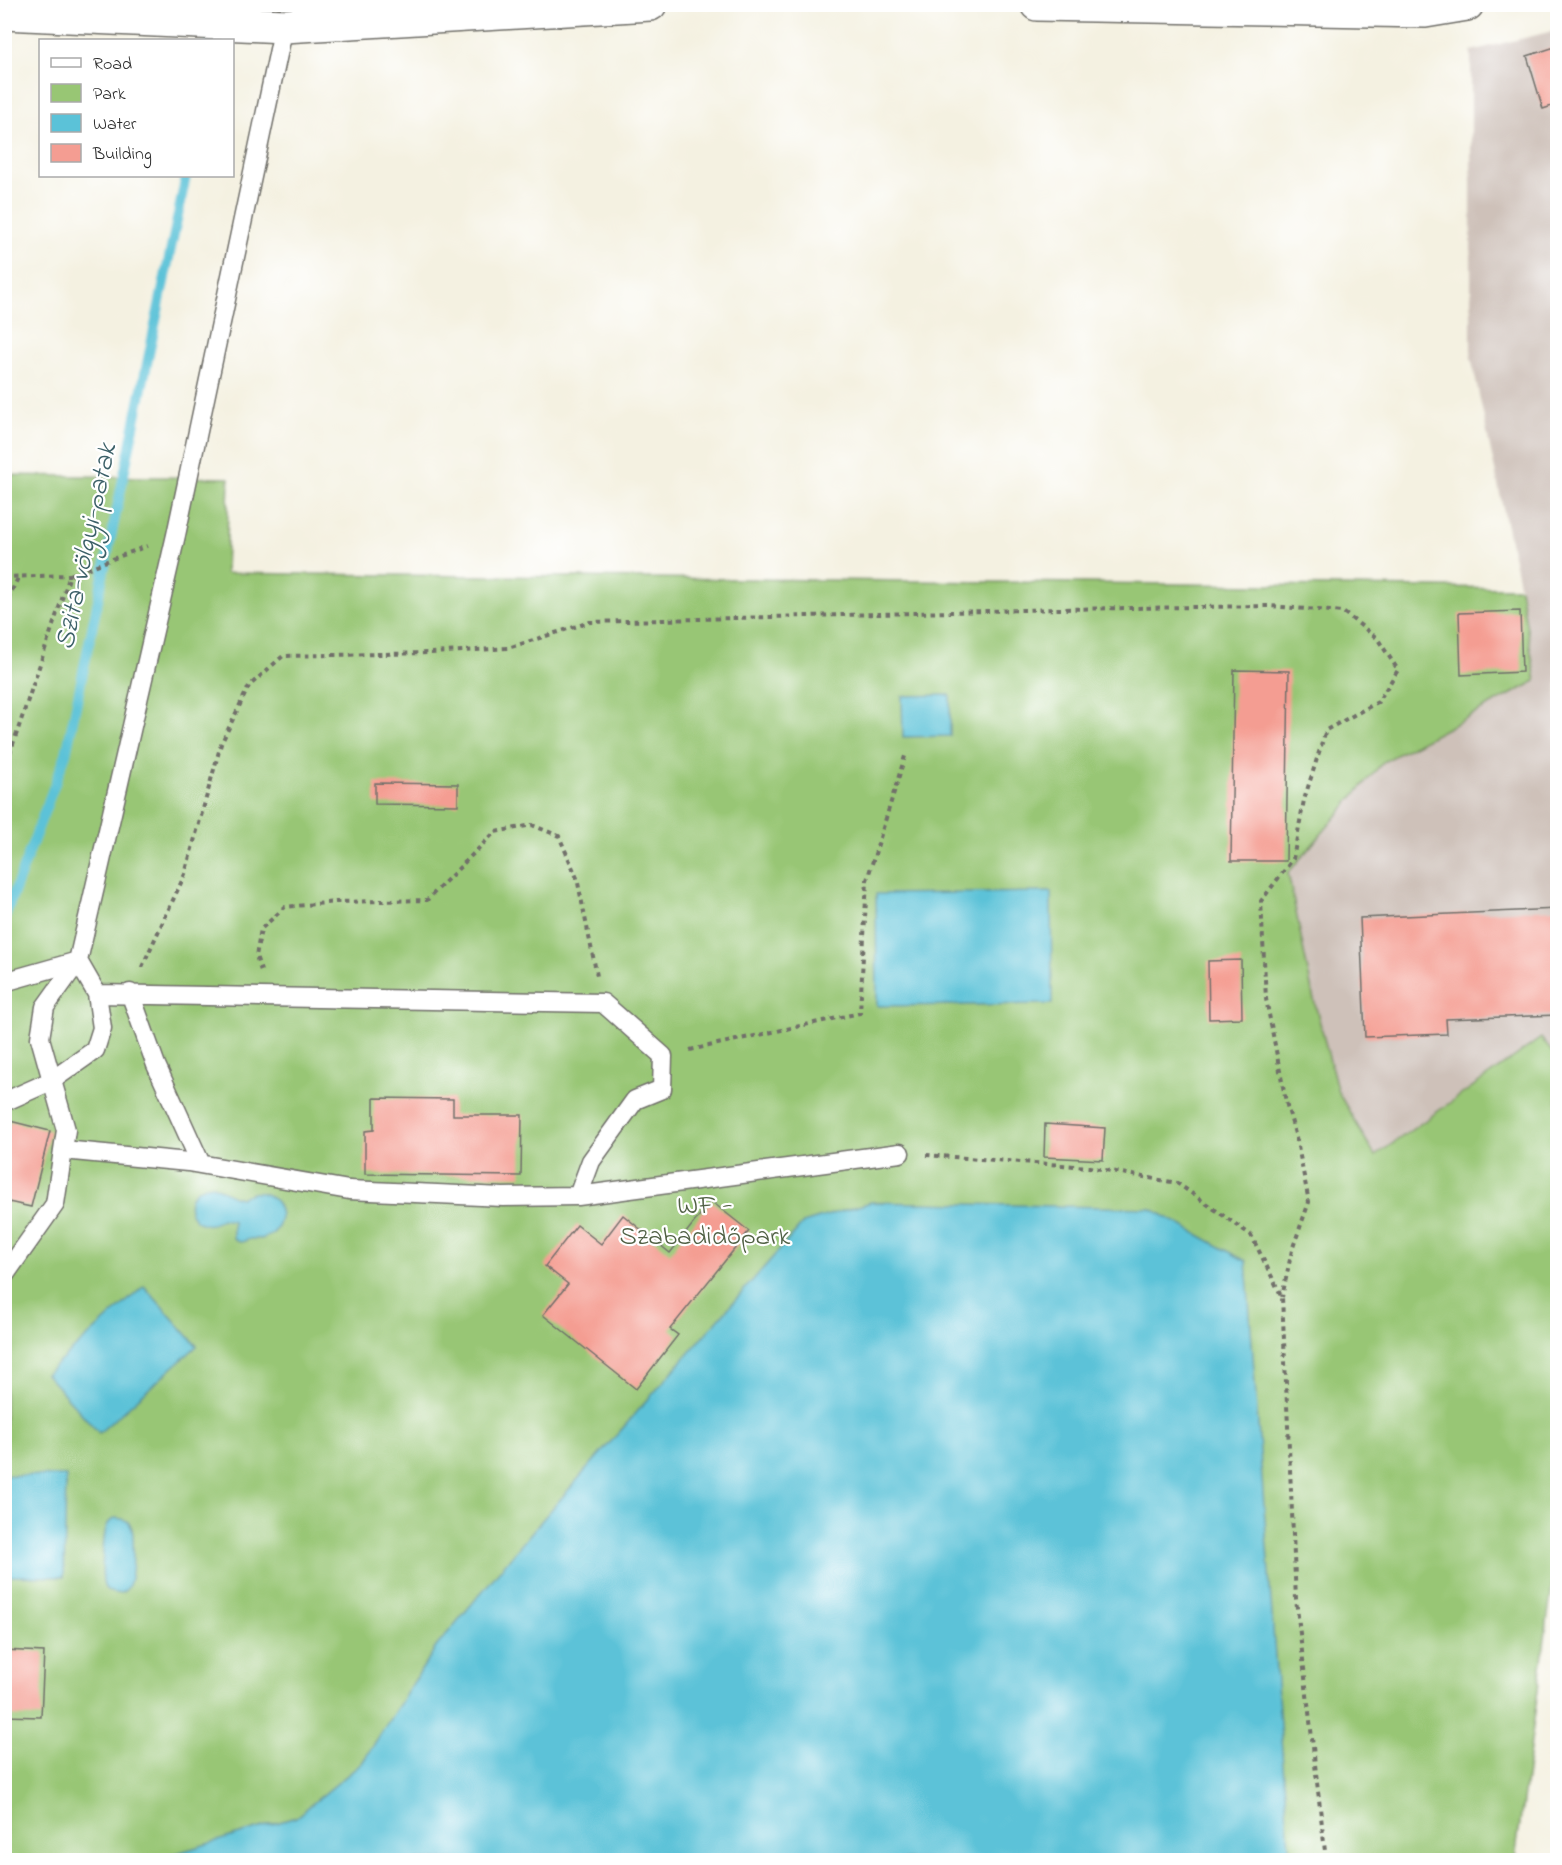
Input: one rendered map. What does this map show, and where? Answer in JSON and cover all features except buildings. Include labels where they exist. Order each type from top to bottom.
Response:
[{"type":"street","points":[[4,13],[284,26],[650,4]]},
{"type":"street","points":[[1037,4],[1425,11],[1467,4]]},
{"type":"lane","points":[[4,1276],[56,1204],[66,1130],[40,1038],[45,1007],[78,961],[176,535],[284,26]]},
{"type":"lane","points":[[4,982],[78,961]]},
{"type":"lane","points":[[4,1102],[51,1081],[95,1050],[102,1028],[97,994],[78,961]]},
{"type":"lane","points":[[130,993],[156,1065],[201,1164]]},
{"type":"lane","points":[[97,994],[603,1003],[663,1056],[662,1089],[635,1100],[591,1161],[578,1196]]},
{"type":"lane","points":[[63,1150],[201,1164],[349,1190],[503,1197],[578,1196],[900,1153]]},
{"type":"path","points":[[4,577],[70,575],[133,551]]},
{"type":"path","points":[[4,771],[70,575]]},
{"type":"path","points":[[4,608],[18,578]]},
{"type":"path","points":[[130,993],[185,874],[221,744],[249,686],[283,656],[431,653],[508,648],[590,622],[1059,609],[1270,606],[1342,612],[1377,638],[1398,670],[1378,702],[1326,730],[1304,800],[1293,859],[1261,901],[1266,999],[1309,1202],[1292,1250],[1282,1298],[1296,1599],[1326,1860]]},
{"type":"path","points":[[663,1056],[860,1013],[867,880],[906,753]]},
{"type":"path","points":[[275,996],[265,982],[256,956],[261,929],[285,907],[336,902],[427,900],[495,832],[532,825],[559,836],[577,878],[603,1003]]},
{"type":"path","points":[[900,1153],[1089,1167],[1177,1183],[1251,1235],[1282,1298]]},
{"type":"shaded area","points":[[1557,30],[1557,1058],[1541,1038],[1375,1156],[1338,1092],[1313,996],[1288,873],[1383,762],[1536,681],[1520,588],[1471,357],[1471,51]]},
{"type":"green space","name":"WF - Szabadidőpark","points":[[5,475],[229,478],[226,573],[1520,588],[1536,681],[1383,762],[1288,873],[1313,996],[1338,1092],[1375,1156],[1541,1038],[1557,1058],[1558,1542],[1515,1860],[5,1860]]},
{"type":"water","points":[[950,695],[950,736],[903,737],[902,696]]},
{"type":"water","points":[[1051,892],[1052,1004],[877,1006],[876,894]]},
{"type":"water","points":[[213,1185],[240,1198],[253,1193],[264,1193],[273,1198],[281,1215],[274,1232],[262,1239],[240,1242],[233,1238],[233,1221],[222,1219],[211,1224],[195,1219],[190,1211],[193,1195],[200,1188]]},
{"type":"water","points":[[871,1202],[1150,1208],[1246,1261],[1290,1860],[154,1860],[296,1817],[362,1763],[436,1647],[535,1528],[803,1223]]},
{"type":"water","points":[[144,1286],[197,1346],[99,1433],[46,1374]]},
{"type":"water","points":[[5,1475],[66,1476],[64,1577],[5,1576]]},
{"type":"water","points":[[115,1518],[125,1520],[130,1524],[133,1544],[129,1584],[120,1593],[109,1592],[103,1584],[102,1567],[106,1528]]},
{"type":"waterway","name":"Szita-völgyi-patak","points":[[209,39],[213,4]]},
{"type":"waterway","name":"Szita-völgyi-patak","points":[[4,919],[66,754],[186,177]]}]
